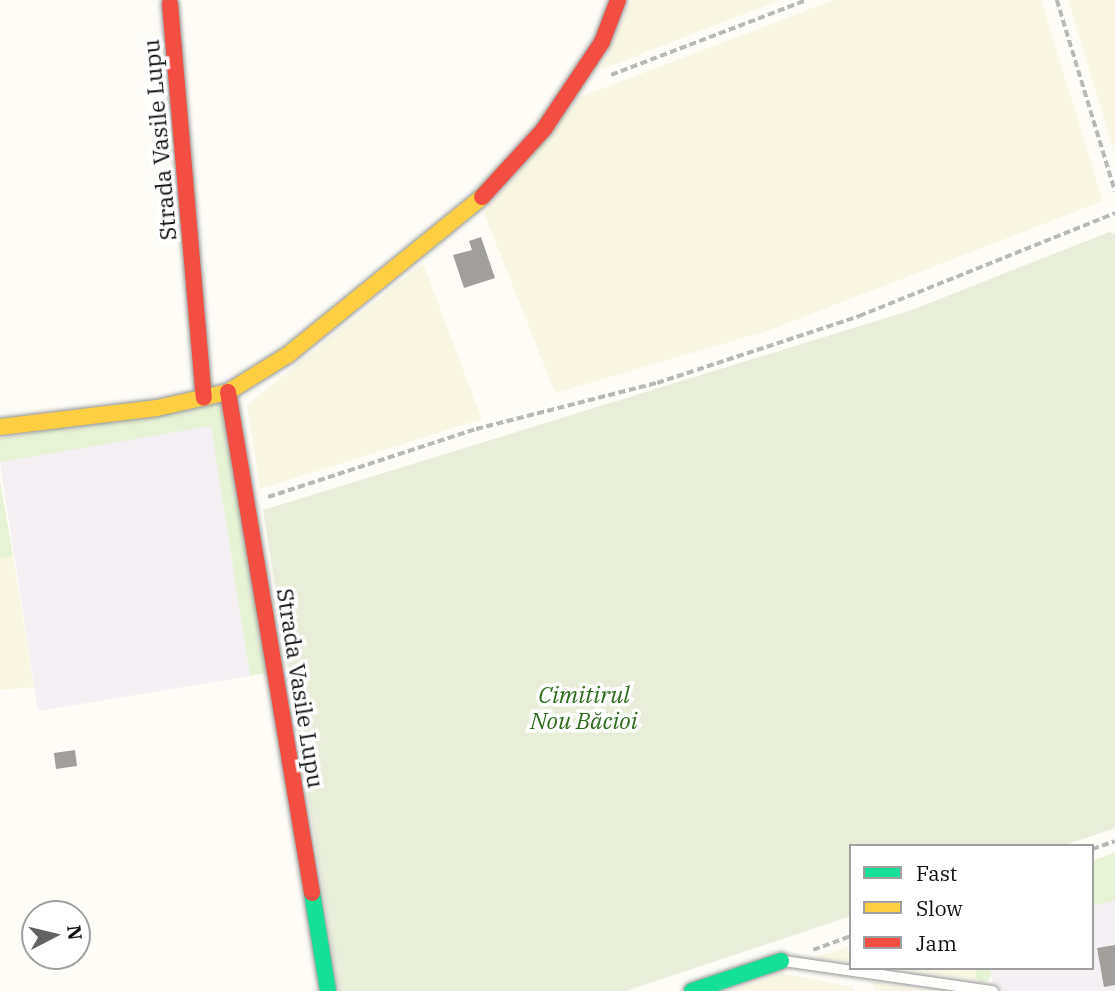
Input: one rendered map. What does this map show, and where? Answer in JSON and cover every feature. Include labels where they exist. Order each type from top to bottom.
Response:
[{"type":"street","points":[[0,427],[204,398],[228,392],[289,355],[484,196],[544,129],[602,42],[618,0]]},
{"type":"street","name":"Strada Vasile Lupu","points":[[170,4],[204,398]]},
{"type":"street","name":"Strada Vasile Lupu","points":[[228,392],[249,503],[328,991]]},
{"type":"street","points":[[692,991],[781,961]]},
{"type":"lane","points":[[781,961],[993,991]]},
{"type":"path","points":[[607,76],[806,0]]},
{"type":"path","points":[[1056,0],[1115,191]]},
{"type":"path","points":[[249,503],[476,429],[657,383],[859,316],[1115,213]]},
{"type":"path","points":[[1094,848],[1115,841]]},
{"type":"shaded area","points":[[631,0],[780,0],[600,70]]},
{"type":"shaded area","points":[[834,0],[1041,0],[1103,201],[770,330],[555,393],[484,213],[580,97]]},
{"type":"shaded area","points":[[1068,0],[1115,0],[1115,155]]},
{"type":"shaded area","points":[[423,263],[482,419],[260,489],[247,405]]},
{"type":"shaded area","points":[[211,425],[250,676],[38,711],[0,462]]},
{"type":"shaded area","points":[[13,556],[34,687],[0,690],[0,558]]},
{"type":"shaded area","points":[[1115,901],[1115,991],[994,991],[990,970],[1094,970],[1094,905]]},
{"type":"shaded area","points":[[849,947],[849,962],[816,957]]},
{"type":"shaded area","points":[[908,970],[974,970],[977,980]]},
{"type":"shaded area","points":[[782,973],[853,987],[855,991],[728,991]]},
{"type":"shaded area","points":[[870,982],[927,991],[875,991]]},
{"type":"green space","name":"Cimitirul Nou Băcioi","points":[[1109,232],[1115,234],[1115,828],[1068,844],[849,844],[849,917],[626,991],[339,991],[263,510],[912,310]]},
{"type":"green space","points":[[221,403],[268,673],[250,676],[211,426],[0,462],[0,438]]},
{"type":"green space","points":[[0,481],[13,556],[0,558]]},
{"type":"green space","points":[[1115,852],[1115,901],[1094,905],[1094,860]]},
{"type":"green space","points":[[977,970],[990,971],[990,977],[983,982],[975,974]]},
{"type":"building","points":[[481,237],[495,278],[464,288],[453,255],[472,250],[469,241]]},
{"type":"building","points":[[75,750],[77,766],[56,769],[54,753]]},
{"type":"building","points":[[1115,945],[1115,985],[1104,987],[1097,948]]},
{"type":"traffic: fast","points":[[312,893],[328,991]]},
{"type":"traffic: fast","points":[[692,991],[781,961]]},
{"type":"traffic: slow","points":[[0,427],[157,408],[228,392],[289,354],[482,197]]},
{"type":"traffic: jam","points":[[482,197],[544,129],[602,42],[618,0]]},
{"type":"traffic: jam","points":[[170,4],[204,398]]},
{"type":"traffic: jam","points":[[228,392],[312,893]]}]
